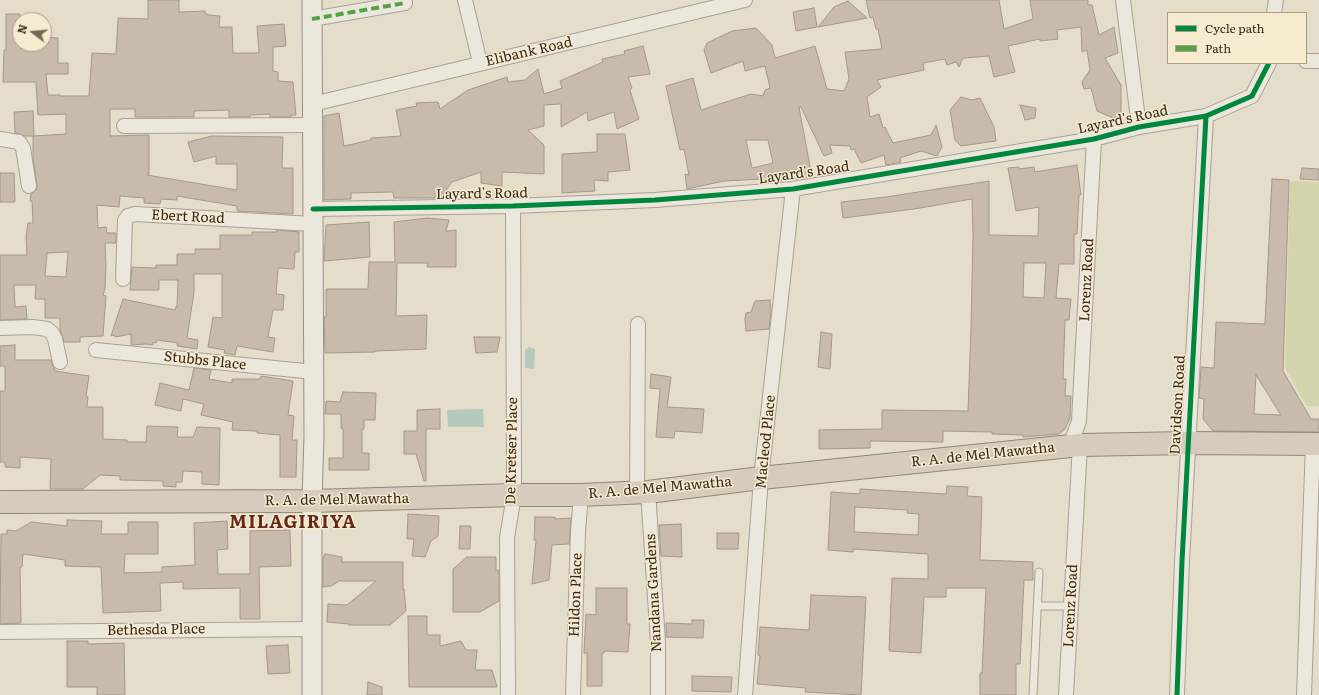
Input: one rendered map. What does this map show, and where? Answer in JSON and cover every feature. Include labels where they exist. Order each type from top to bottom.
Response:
[{"type":"highway","name":"R. A. de Mel Mawatha","points":[[0,502],[312,501],[514,495],[581,495],[643,492],[761,478],[1081,445],[1188,443],[1316,444]]},
{"type":"main road","points":[[312,0],[314,372],[312,501],[312,695]]},
{"type":"street","points":[[465,0],[480,63]]},
{"type":"street","name":"Elibank Road","points":[[313,104],[745,0]]},
{"type":"street","points":[[1123,0],[1139,127]]},
{"type":"street","points":[[1274,12],[1276,0]]},
{"type":"street","points":[[312,19],[405,2]]},
{"type":"street","points":[[1307,61],[1319,61]]},
{"type":"street","name":"Layard's Road","points":[[313,216],[655,200],[794,189],[1094,139],[1139,127],[1206,116],[1252,96],[1268,64]]},
{"type":"street","name":"Davidson Road","points":[[1177,695],[1188,443],[1206,116]]},
{"type":"street","points":[[124,126],[313,125]]},
{"type":"street","points":[[0,139],[19,142],[23,148],[28,186]]},
{"type":"street","name":"Lorenz Road","points":[[1066,695],[1081,445],[1079,422],[1094,139]]},
{"type":"street","name":"Macleod Place","points":[[745,695],[761,478],[794,189]]},
{"type":"street","name":"De Kretser Place","points":[[508,695],[507,538],[514,495],[513,206]]},
{"type":"street","name":"Ebert Road","points":[[123,279],[125,220],[128,216],[135,214],[313,216]]},
{"type":"street","name":"Nandana Gardens","points":[[638,324],[643,492],[658,642],[658,695]]},
{"type":"street","points":[[0,328],[33,327],[47,329],[52,333],[55,339],[60,362]]},
{"type":"street","name":"Stubbs Place","points":[[96,350],[314,372]]},
{"type":"street","points":[[1079,422],[1081,445]]},
{"type":"street","points":[[1304,695],[1316,444]]},
{"type":"street","name":"Hildon Place","points":[[573,695],[578,531],[581,495]]},
{"type":"street","name":"Bethesda Place","points":[[0,632],[312,629]]},
{"type":"lane","points":[[1033,695],[1039,572]]},
{"type":"lane","points":[[1038,606],[1071,606]]},
{"type":"green space","points":[[1290,181],[1319,182],[1319,406],[1307,406],[1285,368]]},
{"type":"shaded area","points":[[529,347],[535,349],[534,369],[525,368],[525,350]]},
{"type":"shaded area","points":[[483,409],[484,427],[448,427],[447,410]]},
{"type":"building","points":[[148,0],[179,0],[179,12],[205,11],[205,14],[208,15],[220,16],[219,27],[232,27],[233,53],[259,53],[257,26],[284,24],[286,46],[273,47],[273,71],[278,72],[278,81],[293,82],[296,115],[291,115],[291,117],[270,117],[270,114],[250,115],[250,117],[229,117],[229,110],[194,111],[194,117],[135,117],[135,109],[110,109],[110,136],[149,135],[149,174],[147,175],[237,190],[237,164],[216,164],[216,156],[194,162],[188,142],[212,136],[283,137],[282,168],[293,168],[293,214],[237,211],[237,206],[177,196],[177,200],[161,199],[160,204],[144,203],[144,198],[120,196],[119,207],[97,205],[98,228],[106,227],[107,233],[116,233],[116,243],[105,243],[106,265],[105,289],[103,295],[106,296],[103,336],[80,337],[80,342],[64,342],[60,330],[60,318],[45,318],[45,299],[35,299],[36,285],[14,285],[15,307],[26,306],[27,319],[0,320],[0,255],[27,255],[26,237],[28,223],[33,223],[32,201],[30,201],[31,194],[37,189],[37,185],[33,159],[33,136],[66,134],[66,114],[38,115],[36,82],[3,82],[4,50],[6,50],[6,14],[12,14],[12,52],[52,52],[52,38],[58,38],[58,63],[68,63],[68,74],[46,74],[48,95],[60,96],[89,96],[92,53],[116,54],[118,18],[148,19]],"holes":[[[68,252],[66,277],[45,276],[47,253]]]},
{"type":"building","points":[[866,0],[999,0],[1004,29],[1033,19],[1030,0],[1088,0],[1088,5],[1092,5],[1099,35],[1114,27],[1118,53],[1105,58],[1121,85],[1121,117],[1113,118],[1097,111],[1091,88],[1084,89],[1082,82],[1090,70],[1087,50],[1082,52],[1081,27],[1057,30],[1058,39],[1040,41],[1040,39],[1008,46],[1015,72],[994,77],[989,56],[963,58],[959,67],[956,62],[947,65],[945,59],[923,63],[924,70],[877,80],[881,87],[867,97],[870,117],[879,114],[883,128],[885,127],[893,143],[931,135],[936,125],[942,147],[937,156],[921,151],[900,158],[901,162],[886,165],[884,155],[861,163],[854,149],[851,150],[850,146],[830,145],[832,153],[824,156],[801,107],[799,107],[812,177],[764,183],[763,179],[724,181],[687,189],[685,174],[689,175],[684,149],[680,150],[666,86],[693,78],[701,110],[751,94],[763,96],[765,90],[770,88],[765,66],[745,71],[743,61],[711,73],[704,50],[707,43],[732,31],[756,28],[772,45],[775,58],[815,46],[827,89],[844,91],[849,79],[845,52],[882,49],[878,29],[876,29],[873,17],[870,18]],"holes":[[[746,140],[768,140],[773,163],[752,168]]]},
{"type":"building","points":[[848,1],[867,18],[818,27],[834,7]]},
{"type":"building","points":[[814,8],[817,27],[796,31],[793,12]]},
{"type":"building","points":[[643,46],[650,74],[628,77],[632,88],[630,90],[639,119],[617,129],[614,112],[588,121],[587,112],[561,127],[561,104],[544,105],[544,126],[528,130],[544,145],[544,174],[502,172],[502,186],[481,183],[481,172],[452,182],[440,198],[394,198],[393,192],[351,193],[351,199],[324,200],[324,116],[339,113],[344,146],[371,140],[371,138],[401,136],[396,110],[417,106],[416,103],[438,102],[440,109],[468,90],[507,77],[508,82],[525,80],[538,69],[544,94],[562,88],[560,81],[603,62],[602,59],[625,54],[624,51]]},
{"type":"building","points":[[961,97],[972,100],[980,98],[994,127],[996,141],[961,146],[955,140],[950,110]]},
{"type":"building","points":[[1020,105],[1036,108],[1035,118],[1025,120]]},
{"type":"building","points":[[33,111],[34,136],[25,136],[15,133],[14,112]]},
{"type":"building","points":[[597,134],[625,134],[630,170],[608,172],[608,181],[594,180],[595,191],[562,193],[562,154],[597,152]]},
{"type":"building","points":[[1077,165],[1081,195],[1079,195],[1077,234],[1074,234],[1074,264],[1059,264],[1056,298],[1071,299],[1069,320],[1065,320],[1063,379],[1066,379],[1065,396],[1071,396],[1070,418],[1065,429],[1059,434],[1023,437],[1023,435],[992,434],[992,432],[943,431],[943,442],[870,441],[870,448],[819,449],[819,430],[882,429],[882,410],[968,411],[973,235],[972,199],[914,209],[843,218],[841,202],[886,197],[989,181],[989,235],[1038,236],[1039,207],[1016,211],[1008,168],[1019,167],[1019,169],[1034,167],[1035,172]],"holes":[[[1024,263],[1046,263],[1044,298],[1023,297]]]},
{"type":"building","points":[[1302,168],[1319,169],[1319,180],[1300,179]]},
{"type":"building","points":[[0,173],[14,173],[15,202],[0,202]]},
{"type":"building","points":[[1272,179],[1289,180],[1283,371],[1311,419],[1319,419],[1319,432],[1213,431],[1203,419],[1204,399],[1199,398],[1201,367],[1214,368],[1216,322],[1265,324]],"holes":[[[1256,375],[1281,415],[1254,414]]]},
{"type":"building","points":[[427,218],[449,220],[446,231],[456,230],[456,267],[427,267],[428,263],[397,263],[396,316],[427,315],[426,349],[325,353],[324,317],[326,317],[326,289],[368,289],[369,262],[395,262],[394,222]]},
{"type":"building","points":[[369,222],[370,257],[324,261],[326,225]]},
{"type":"building","points":[[277,230],[299,232],[299,252],[295,252],[294,269],[278,268],[276,294],[284,295],[283,310],[273,310],[268,337],[275,338],[273,352],[237,346],[235,355],[224,353],[225,350],[208,347],[213,317],[222,318],[222,274],[194,274],[194,292],[187,338],[198,340],[197,349],[177,346],[178,343],[157,340],[156,343],[153,342],[153,345],[131,345],[131,334],[115,337],[114,335],[111,336],[123,299],[175,310],[177,307],[178,280],[159,280],[159,290],[130,290],[132,267],[156,268],[156,265],[177,265],[177,254],[195,254],[195,249],[220,249],[220,235],[252,235],[252,232],[277,232]]},
{"type":"building","points":[[770,300],[771,311],[769,329],[746,331],[746,313],[751,312],[755,301]]},
{"type":"building","points":[[821,332],[832,334],[830,369],[818,367]]},
{"type":"building","points":[[474,337],[500,337],[497,352],[476,353]]},
{"type":"building","points":[[15,345],[15,360],[51,360],[55,371],[89,376],[86,396],[88,397],[87,407],[103,407],[103,439],[127,440],[127,442],[146,442],[147,426],[178,427],[177,437],[193,437],[197,427],[220,428],[219,485],[202,484],[202,472],[183,471],[182,482],[176,482],[176,487],[163,486],[163,481],[120,480],[120,476],[100,475],[83,489],[50,489],[51,459],[20,457],[20,468],[5,467],[5,462],[0,462],[0,391],[5,391],[5,366],[0,366],[0,346]]},
{"type":"building","points":[[194,368],[211,370],[209,379],[232,383],[232,379],[260,379],[261,376],[293,381],[288,415],[294,416],[292,440],[297,440],[296,477],[280,477],[280,435],[257,433],[257,431],[232,430],[233,422],[201,415],[204,404],[183,399],[181,411],[155,405],[160,383],[189,390]]},
{"type":"building","points":[[651,374],[671,377],[667,407],[704,409],[702,433],[675,431],[674,438],[656,437],[660,389],[650,388]]},
{"type":"building","points":[[343,392],[376,393],[375,420],[364,420],[364,429],[362,429],[362,453],[369,453],[369,470],[329,470],[329,458],[343,458],[343,429],[341,428],[341,414],[325,414],[326,401],[340,402]]},
{"type":"building","points":[[440,409],[440,429],[426,429],[426,481],[424,481],[416,454],[404,454],[404,431],[417,431],[417,410]]},
{"type":"building","points":[[947,486],[968,487],[967,496],[982,497],[980,560],[1033,562],[1033,580],[1024,580],[1020,664],[1016,664],[1016,695],[980,695],[980,673],[982,673],[986,588],[946,588],[946,597],[924,597],[921,653],[889,651],[892,578],[928,579],[928,554],[853,549],[853,552],[828,550],[831,492],[860,494],[860,489],[946,494]],"holes":[[[855,507],[908,510],[907,513],[919,514],[918,535],[854,532]]]},
{"type":"building","points":[[408,514],[439,516],[438,536],[431,541],[425,557],[412,556],[414,539],[407,539]]},
{"type":"building","points":[[535,517],[555,517],[555,519],[571,518],[569,544],[552,545],[549,580],[532,584],[536,540],[534,540]]},
{"type":"building","points":[[67,520],[102,521],[101,534],[128,534],[128,522],[158,522],[158,554],[125,554],[124,573],[162,572],[162,567],[195,565],[194,523],[227,521],[228,549],[217,550],[218,574],[250,574],[250,531],[290,530],[291,566],[259,567],[260,619],[240,619],[240,588],[183,589],[183,582],[160,583],[161,611],[103,613],[101,567],[65,566],[65,560],[23,554],[22,567],[20,567],[21,623],[0,624],[1,534],[7,534],[7,530],[16,531],[31,522],[67,526]]},
{"type":"building","points":[[681,524],[682,557],[661,556],[659,525]]},
{"type":"building","points":[[460,526],[471,526],[470,549],[459,549]]},
{"type":"building","points":[[717,533],[739,533],[738,549],[717,549]]},
{"type":"building","points":[[325,554],[342,557],[342,562],[403,562],[403,590],[404,589],[406,611],[390,625],[349,625],[327,622],[328,604],[347,605],[376,581],[339,581],[331,586],[323,587],[323,558]]},
{"type":"building","points":[[467,557],[496,557],[496,571],[499,570],[499,601],[480,612],[453,612],[453,569]]},
{"type":"building","points":[[596,588],[627,588],[627,624],[630,624],[628,652],[604,651],[604,653],[602,653],[602,686],[587,686],[587,653],[584,653],[586,614],[596,615]]},
{"type":"building","points":[[811,595],[866,597],[861,695],[805,692],[806,688],[757,684],[760,656],[758,655],[760,627],[809,630]]},
{"type":"building","points":[[408,616],[427,616],[427,635],[440,635],[440,646],[461,641],[466,650],[477,650],[475,670],[492,670],[497,687],[409,687]]},
{"type":"building","points":[[692,620],[704,620],[703,638],[666,637],[666,623],[692,624]]},
{"type":"building","points":[[67,641],[88,641],[88,644],[124,643],[125,695],[97,695],[97,687],[67,687]]},
{"type":"building","points":[[288,645],[290,673],[268,674],[266,646]]},
{"type":"building","points":[[692,676],[732,677],[731,692],[692,691]]},
{"type":"building","points":[[368,682],[382,687],[382,695],[367,695]]},
{"type":"marked path","points":[[312,19],[405,3]]},
{"type":"cycle path","points":[[313,209],[513,206],[655,200],[793,189],[1094,139],[1139,127],[1206,116],[1252,96],[1268,64]]},
{"type":"cycle path","points":[[1177,695],[1182,561],[1206,116]]},
{"type":"district","name":"MILAGIRIYA","points":[[293,523]]}]
